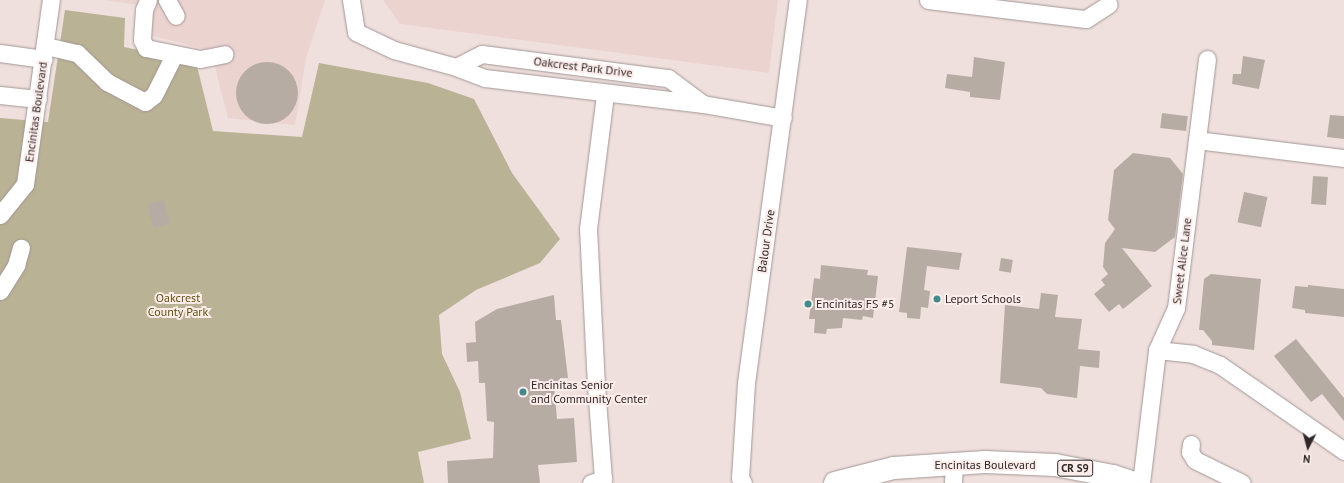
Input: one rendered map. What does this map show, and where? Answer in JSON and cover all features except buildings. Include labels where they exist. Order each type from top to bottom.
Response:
[{"type":"main road","name":"Encinitas Boulevard","points":[[835,483],[894,468],[954,473],[1055,465],[1113,476],[1135,483]]},
{"type":"street","name":"Encinitas Boulevard","points":[[0,214],[25,184],[45,53],[51,0]]},
{"type":"street","points":[[148,0],[144,10],[142,40],[146,48],[174,55],[200,59],[225,54]]},
{"type":"street","points":[[167,0],[176,16]]},
{"type":"street","name":"Oakcrest Park Drive","points":[[351,0],[356,32],[394,50],[456,67],[485,78],[605,94],[703,104],[783,118]]},
{"type":"street","name":"Balour Drive","points":[[743,483],[740,478],[746,383],[798,0]]},
{"type":"street","points":[[928,0],[1086,19],[1109,4]]},
{"type":"street","points":[[0,53],[77,53],[107,82],[145,102],[154,95],[174,55]]},
{"type":"street","name":"Oakcrest Park Drive","points":[[456,67],[482,54],[668,78],[703,104]]},
{"type":"street","name":"Sweet Alice Lane","points":[[1141,483],[1157,350],[1176,308],[1207,59]]},
{"type":"street","points":[[591,483],[603,478],[596,386],[588,229],[605,94]]},
{"type":"street","points":[[0,95],[38,99]]},
{"type":"street","points":[[1197,140],[1344,158]]},
{"type":"street","points":[[0,291],[16,266],[21,248]]},
{"type":"street","points":[[1157,350],[1193,354],[1220,365],[1344,451]]},
{"type":"street","points":[[1191,444],[1190,452],[1196,460],[1242,483]]},
{"type":"shaded area","points":[[104,0],[325,0],[306,58],[295,125],[228,118],[211,51],[138,32],[139,5]]},
{"type":"shaded area","points":[[383,0],[778,0],[769,73],[400,24]]},
{"type":"green space","name":"Oakcrest County Park","points":[[65,10],[125,18],[124,47],[196,62],[213,131],[302,137],[319,63],[428,83],[474,99],[512,173],[560,239],[540,263],[476,290],[439,315],[442,354],[460,392],[471,439],[418,452],[424,483],[0,483],[0,118],[48,122]]},
{"type":"place","name":"Leport Schools","points":[[937,299]]},
{"type":"place","name":"Encinitas FS #5","points":[[808,304]]},
{"type":"place","name":"Encinitas Senior and Community Center","points":[[523,392]]}]
